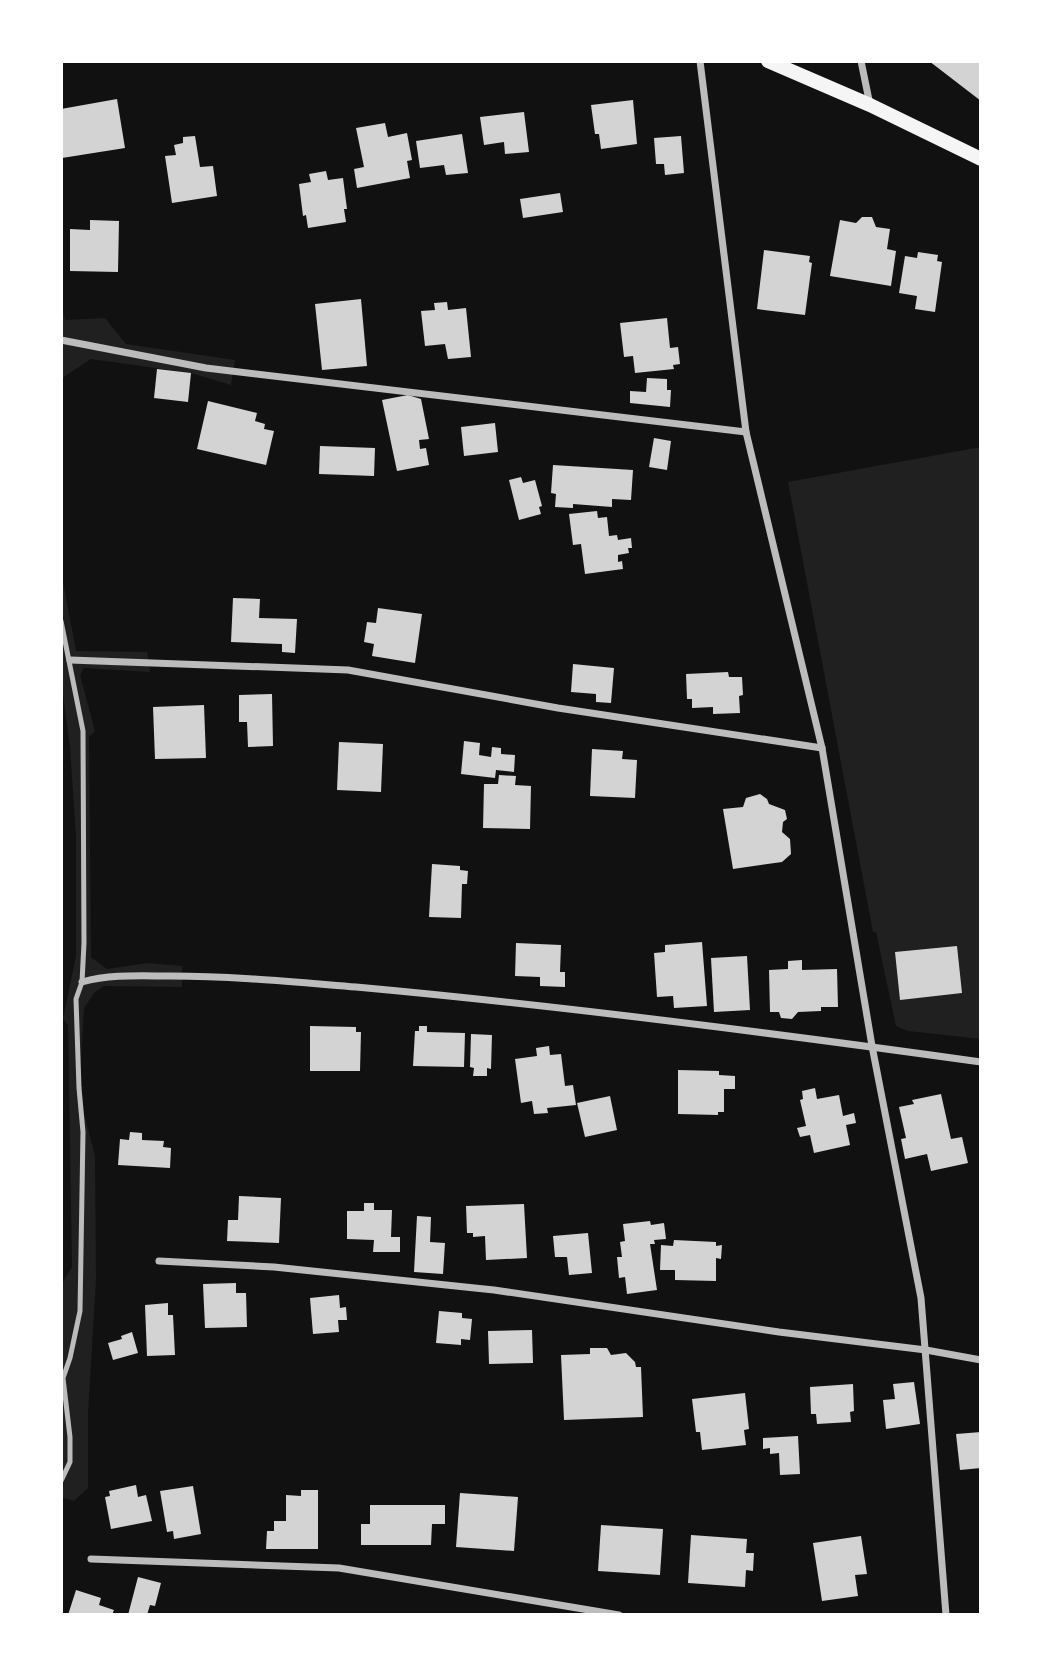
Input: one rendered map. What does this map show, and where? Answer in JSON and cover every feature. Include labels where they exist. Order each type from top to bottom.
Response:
[{"type":"main road","points":[[768,61],[870,105],[981,159]]},
{"type":"street","points":[[700,61],[746,432],[822,748],[872,1046],[920,1298],[946,1615]]},
{"type":"street","points":[[861,61],[870,105]]},
{"type":"street","points":[[61,340],[206,368],[746,432]]},
{"type":"street","points":[[70,660],[348,670],[558,708],[822,748]]},
{"type":"street","points":[[82,982],[105,975],[214,976],[298,982],[531,1003],[981,1062]]},
{"type":"street","points":[[159,1261],[274,1267],[494,1290],[981,1360]]},
{"type":"street","points":[[91,1559],[339,1568],[619,1615]]},
{"type":"lane","points":[[61,621],[83,731],[82,982],[76,999],[83,1132],[80,1311],[63,1378],[70,1462],[61,1481]]},
{"type":"shaded area","points":[[61,302],[65,320],[105,318],[126,344],[235,360],[231,385],[191,373],[91,359],[65,376],[61,382]]},
{"type":"shaded area","points":[[981,447],[981,1039],[908,1031],[896,1026],[876,932],[873,932],[788,482]]},
{"type":"shaded area","points":[[61,571],[76,651],[147,652],[150,672],[84,668],[80,675],[95,731],[89,737],[91,957],[107,969],[148,963],[182,966],[182,987],[104,986],[94,993],[84,1008],[79,1094],[95,1156],[96,1279],[88,1414],[88,1488],[74,1501],[63,1498],[61,1500],[61,1285],[72,1267],[68,1025],[63,1019],[76,956],[76,836],[70,747],[61,680]]},
{"type":"building","points":[[929,61],[981,61],[981,101]]},
{"type":"building","points":[[117,99],[125,148],[62,158],[61,109]]},
{"type":"building","points":[[633,100],[637,144],[601,149],[599,134],[595,134],[591,105]]},
{"type":"building","points":[[524,112],[529,152],[505,154],[504,142],[484,145],[480,117]]},
{"type":"building","points":[[385,123],[388,137],[407,133],[412,160],[407,161],[410,178],[357,188],[354,169],[364,167],[356,128]]},
{"type":"building","points":[[462,134],[468,173],[446,175],[444,165],[420,168],[416,141]]},
{"type":"building","points":[[195,136],[200,167],[213,166],[217,196],[172,203],[165,156],[176,155],[174,145],[183,143],[183,137]]},
{"type":"building","points":[[681,136],[684,173],[665,175],[664,164],[656,164],[654,138]]},
{"type":"building","points":[[326,171],[328,180],[343,178],[346,222],[308,228],[306,215],[303,216],[299,184],[311,182],[309,174]]},
{"type":"building","points":[[560,193],[563,212],[523,218],[520,199]]},
{"type":"building","points":[[862,217],[872,217],[876,227],[890,229],[887,249],[896,251],[891,286],[830,276],[840,220],[856,223]]},
{"type":"building","points":[[90,220],[119,221],[118,272],[70,271],[70,229],[90,230]]},
{"type":"building","points":[[764,250],[810,256],[809,262],[812,263],[805,315],[757,309]]},
{"type":"building","points":[[918,252],[938,255],[937,261],[942,262],[935,312],[915,309],[917,296],[899,293],[905,256],[917,258]]},
{"type":"building","points":[[361,299],[367,366],[322,370],[315,304]]},
{"type":"building","points":[[447,302],[448,310],[466,308],[471,357],[448,359],[445,344],[425,346],[421,311],[435,310],[434,303]]},
{"type":"building","points":[[667,318],[670,348],[678,347],[680,364],[673,365],[674,369],[635,373],[633,356],[624,357],[620,323]]},
{"type":"building","points":[[157,369],[191,373],[188,402],[154,398]]},
{"type":"building","points":[[647,378],[667,379],[667,390],[671,390],[670,407],[630,403],[630,391],[646,392]]},
{"type":"building","points":[[408,395],[421,399],[429,439],[419,440],[420,449],[426,448],[429,465],[397,471],[382,400]]},
{"type":"building","points":[[208,401],[257,413],[255,421],[265,424],[264,429],[274,431],[266,465],[197,449]]},
{"type":"building","points":[[495,423],[498,452],[464,456],[461,427]]},
{"type":"building","points":[[654,438],[671,441],[667,470],[649,467]]},
{"type":"building","points":[[320,446],[375,448],[374,476],[319,474]]},
{"type":"building","points":[[553,465],[633,470],[631,500],[612,499],[612,507],[573,504],[573,508],[555,507],[556,494],[551,493]]},
{"type":"building","points":[[521,477],[523,483],[535,480],[542,506],[539,507],[541,514],[519,520],[509,480]]},
{"type":"building","points":[[597,511],[598,518],[607,517],[609,536],[617,535],[618,540],[631,538],[632,548],[628,548],[629,553],[618,555],[618,562],[622,561],[623,569],[585,574],[581,544],[573,545],[569,514]]},
{"type":"building","points":[[233,598],[260,599],[259,618],[297,619],[295,653],[282,652],[282,644],[231,642]]},
{"type":"building","points":[[378,608],[422,614],[415,663],[372,656],[374,644],[364,642],[367,622],[376,623]]},
{"type":"building","points":[[573,664],[614,668],[611,703],[596,702],[596,694],[571,692]]},
{"type":"building","points":[[728,672],[729,677],[742,677],[740,713],[713,714],[713,707],[692,708],[692,699],[687,699],[686,674]]},
{"type":"building","points":[[272,694],[273,746],[248,747],[247,722],[239,722],[239,695]]},
{"type":"building","points":[[204,705],[206,758],[155,759],[153,707]]},
{"type":"building","points":[[464,741],[480,743],[479,755],[491,757],[492,747],[501,748],[501,754],[515,755],[514,772],[496,770],[495,778],[461,774]]},
{"type":"building","points":[[339,742],[383,744],[381,792],[337,790]]},
{"type":"building","points":[[592,749],[623,751],[622,759],[637,760],[635,798],[590,796]]},
{"type":"building","points":[[499,775],[516,776],[515,785],[531,786],[530,829],[483,828],[484,784],[498,784]]},
{"type":"building","points":[[760,794],[769,804],[785,810],[787,819],[783,822],[782,832],[790,839],[791,854],[782,862],[733,869],[723,809],[743,807],[746,798]]},
{"type":"building","points":[[432,864],[460,866],[460,870],[468,871],[467,884],[462,884],[461,918],[429,917]]},
{"type":"building","points":[[702,942],[707,1006],[674,1008],[673,996],[657,997],[654,953],[665,952],[665,945]]},
{"type":"building","points":[[516,943],[561,945],[560,972],[565,972],[565,987],[540,986],[540,977],[515,976]]},
{"type":"building","points":[[957,946],[962,993],[900,1000],[895,952]]},
{"type":"building","points":[[747,956],[750,1010],[714,1012],[711,958]]},
{"type":"building","points":[[802,960],[802,970],[837,969],[838,1007],[821,1007],[821,1011],[798,1012],[792,1019],[781,1018],[779,1012],[770,1012],[769,970],[788,969],[788,961]]},
{"type":"building","points":[[310,1026],[356,1027],[356,1032],[361,1032],[360,1071],[310,1071]]},
{"type":"building","points":[[419,1026],[427,1026],[427,1032],[465,1033],[464,1067],[413,1066],[415,1031],[419,1031]]},
{"type":"building","points":[[471,1034],[492,1035],[491,1069],[487,1068],[487,1076],[473,1076],[474,1068],[470,1067]]},
{"type":"building","points":[[549,1046],[550,1055],[561,1054],[565,1086],[573,1085],[576,1105],[547,1108],[548,1113],[534,1114],[532,1101],[521,1103],[515,1059],[537,1056],[536,1048]]},
{"type":"building","points":[[678,1070],[719,1071],[719,1075],[735,1076],[735,1089],[724,1089],[724,1112],[718,1112],[718,1115],[678,1114]]},
{"type":"building","points":[[815,1088],[817,1099],[839,1095],[843,1116],[854,1113],[856,1123],[846,1125],[850,1145],[814,1153],[810,1135],[800,1137],[797,1128],[806,1126],[800,1100],[803,1099],[802,1091]]},
{"type":"building","points":[[941,1094],[951,1139],[962,1137],[968,1163],[931,1171],[927,1154],[905,1159],[901,1139],[906,1138],[899,1107],[914,1104],[912,1100]]},
{"type":"building","points":[[610,1096],[617,1130],[585,1137],[577,1103]]},
{"type":"building","points":[[130,1132],[142,1133],[142,1140],[164,1141],[163,1147],[171,1148],[170,1168],[118,1165],[120,1139],[129,1140]]},
{"type":"building","points":[[239,1196],[281,1198],[279,1243],[227,1241],[228,1220],[238,1220]]},
{"type":"building","points":[[364,1203],[374,1203],[374,1210],[392,1210],[391,1237],[400,1237],[400,1252],[373,1252],[374,1240],[347,1239],[347,1211],[364,1211]]},
{"type":"building","points":[[524,1204],[527,1258],[486,1260],[485,1236],[473,1237],[473,1233],[467,1233],[466,1206]]},
{"type":"building","points":[[417,1216],[431,1217],[430,1242],[445,1243],[443,1274],[414,1272]]},
{"type":"building","points":[[650,1221],[651,1225],[664,1223],[666,1239],[654,1240],[655,1244],[650,1244],[657,1290],[627,1294],[625,1277],[619,1278],[617,1257],[622,1257],[620,1242],[625,1241],[623,1224]]},
{"type":"building","points":[[588,1233],[592,1273],[569,1275],[567,1257],[555,1257],[553,1236]]},
{"type":"building","points":[[674,1240],[716,1242],[716,1246],[722,1245],[721,1259],[716,1258],[716,1281],[675,1280],[675,1270],[660,1270],[661,1245],[673,1246]]},
{"type":"building","points":[[236,1283],[236,1293],[246,1293],[247,1327],[205,1328],[203,1284]]},
{"type":"building","points":[[339,1295],[340,1308],[346,1307],[347,1320],[338,1320],[339,1332],[313,1334],[310,1298]]},
{"type":"building","points":[[168,1303],[168,1315],[173,1315],[175,1355],[147,1356],[145,1305]]},
{"type":"building","points":[[439,1311],[462,1313],[462,1318],[472,1319],[470,1340],[461,1339],[461,1345],[436,1343]]},
{"type":"building","points":[[532,1330],[533,1363],[489,1364],[488,1331]]},
{"type":"building","points":[[132,1332],[138,1353],[113,1360],[108,1343],[122,1339],[121,1336]]},
{"type":"building","points":[[590,1348],[607,1348],[611,1355],[626,1353],[636,1367],[641,1367],[643,1417],[564,1420],[561,1355],[590,1354]]},
{"type":"building","points":[[914,1382],[920,1424],[886,1429],[883,1400],[895,1399],[893,1384]]},
{"type":"building","points":[[853,1384],[854,1411],[850,1412],[851,1422],[817,1424],[816,1414],[811,1414],[810,1387]]},
{"type":"building","points":[[745,1393],[749,1429],[744,1430],[746,1445],[702,1450],[700,1432],[696,1432],[692,1399]]},
{"type":"building","points":[[981,1432],[981,1468],[960,1470],[956,1434]]},
{"type":"building","points":[[798,1436],[800,1474],[780,1475],[779,1453],[770,1454],[770,1448],[763,1449],[763,1438]]},
{"type":"building","points":[[136,1485],[138,1497],[146,1495],[152,1521],[111,1529],[105,1497],[110,1496],[109,1491]]},
{"type":"building","points":[[193,1486],[201,1534],[174,1539],[173,1531],[167,1532],[160,1491]]},
{"type":"building","points":[[301,1490],[318,1490],[318,1549],[266,1549],[267,1531],[274,1531],[274,1521],[286,1521],[286,1495],[301,1496]]},
{"type":"building","points":[[460,1493],[518,1497],[514,1551],[456,1547]]},
{"type":"building","points":[[370,1505],[445,1505],[445,1524],[432,1524],[431,1545],[361,1545],[361,1524],[370,1524]]},
{"type":"building","points":[[601,1525],[663,1529],[660,1575],[598,1571]]},
{"type":"building","points":[[691,1535],[747,1539],[746,1553],[754,1553],[753,1571],[746,1570],[745,1587],[688,1583]]},
{"type":"building","points":[[861,1536],[867,1574],[855,1575],[858,1596],[822,1601],[813,1543]]},
{"type":"building","points":[[138,1577],[161,1583],[155,1606],[150,1605],[147,1615],[128,1615]]},
{"type":"building","points":[[76,1590],[101,1598],[99,1605],[114,1610],[112,1615],[68,1615]]}]
